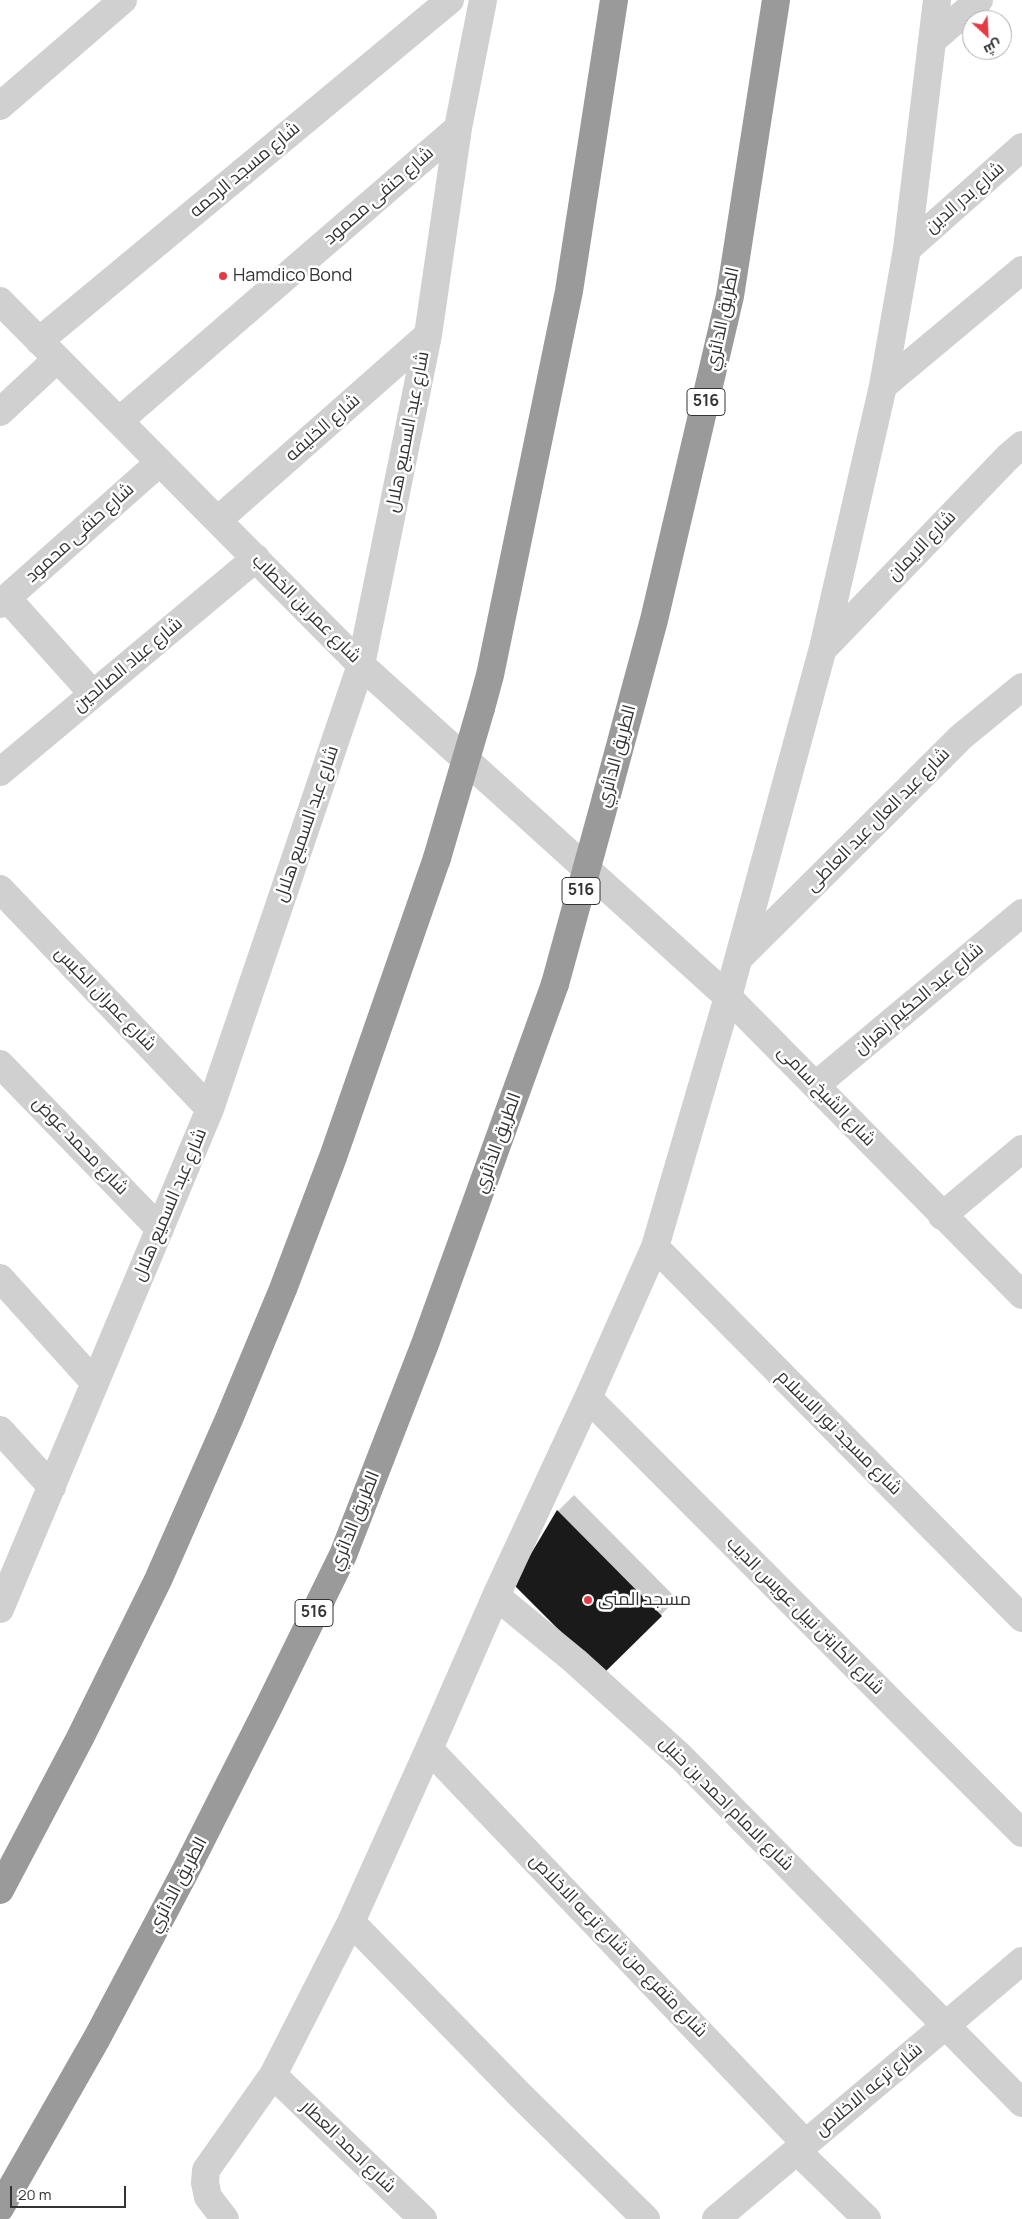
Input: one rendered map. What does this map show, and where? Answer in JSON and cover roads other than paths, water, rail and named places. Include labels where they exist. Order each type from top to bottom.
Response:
[{"type":"highway","points":[[0,1890],[80,1738],[158,1580],[229,1419],[283,1289],[333,1157],[437,858],[490,675],[569,292],[614,0]]},
{"type":"highway","name":"الطريق الدائري","points":[[0,2208],[97,2038],[186,1870],[343,1555],[425,1344],[555,984],[656,610],[730,296],[776,0]]},
{"type":"street","points":[[0,106],[123,0]]},
{"type":"street","name":"شارع مسجد الرحمه","points":[[0,412],[48,350],[450,0]]},
{"type":"street","name":"شارع عبد السميع هلال","points":[[0,1609],[210,1109],[361,665],[428,336],[458,128],[483,0]]},
{"type":"street","points":[[225,2219],[208,2198],[205,2184],[206,2170],[273,2075],[351,1922],[496,1596],[655,1248],[739,959],[823,648],[883,386],[907,248],[934,40],[937,0]]},
{"type":"street","points":[[934,40],[979,0]]},
{"type":"street","name":"شارع حنفى محمود","points":[[119,421],[458,128]]},
{"type":"street","name":"شارع بدر الدين","points":[[907,248],[1022,147]]},
{"type":"street","points":[[883,386],[1022,270]]},
{"type":"street","name":"شارع عمر بن الخطاب","points":[[0,301],[361,665],[623,904]]},
{"type":"street","name":"شارع الخليفه","points":[[218,520],[428,336]]},
{"type":"street","name":"شارع الايمان","points":[[823,648],[1008,457],[1022,445]]},
{"type":"street","name":"شارع حنفى محمود","points":[[3,601],[160,462]]},
{"type":"street","name":"شارع عباد الصالحين","points":[[0,772],[256,558]]},
{"type":"street","points":[[3,601],[93,694]]},
{"type":"street","name":"شارع عبد العال عبد العاطى","points":[[739,959],[961,737],[1022,687]]},
{"type":"street","name":"شارع عمران الكبس","points":[[0,889],[210,1109]]},
{"type":"street","name":"شارع الشيخ سامى","points":[[623,904],[728,997],[1022,1295]]},
{"type":"street","name":"شارع عبد الحكيم زهران","points":[[816,1085],[1022,913]]},
{"type":"street","name":"شارع محمد عوض","points":[[0,1064],[160,1229]]},
{"type":"street","points":[[942,1216],[1022,1149]]},
{"type":"street","name":"شارع مسجد نور الاسلام","points":[[655,1248],[1022,1618]]},
{"type":"street","points":[[0,1278],[95,1383]]},
{"type":"street","name":"شارع الكابتن نبيل عويس الديب","points":[[588,1398],[1022,1833]]},
{"type":"street","points":[[0,1430],[52,1486]]},
{"type":"street","name":"شارع الامام احمد بن حنبل","points":[[496,1596],[575,1661],[681,1757],[1022,2103]]},
{"type":"street","name":"شارع متفرع من شارع ترعه الاخلاص","points":[[429,1749],[802,2147],[867,2219]]},
{"type":"street","points":[[351,1922],[514,2089],[646,2219]]},
{"type":"street","name":"شارع ترعه الاخلاص","points":[[716,2219],[1022,1961]]},
{"type":"street","name":"شارع احمد العطار","points":[[273,2075],[424,2219]]},
{"type":"place","name":"Hamdico Bond","points":[[223,276]]},
{"type":"place","name":"مسجد المنى","points":[[588,1600]]}]
